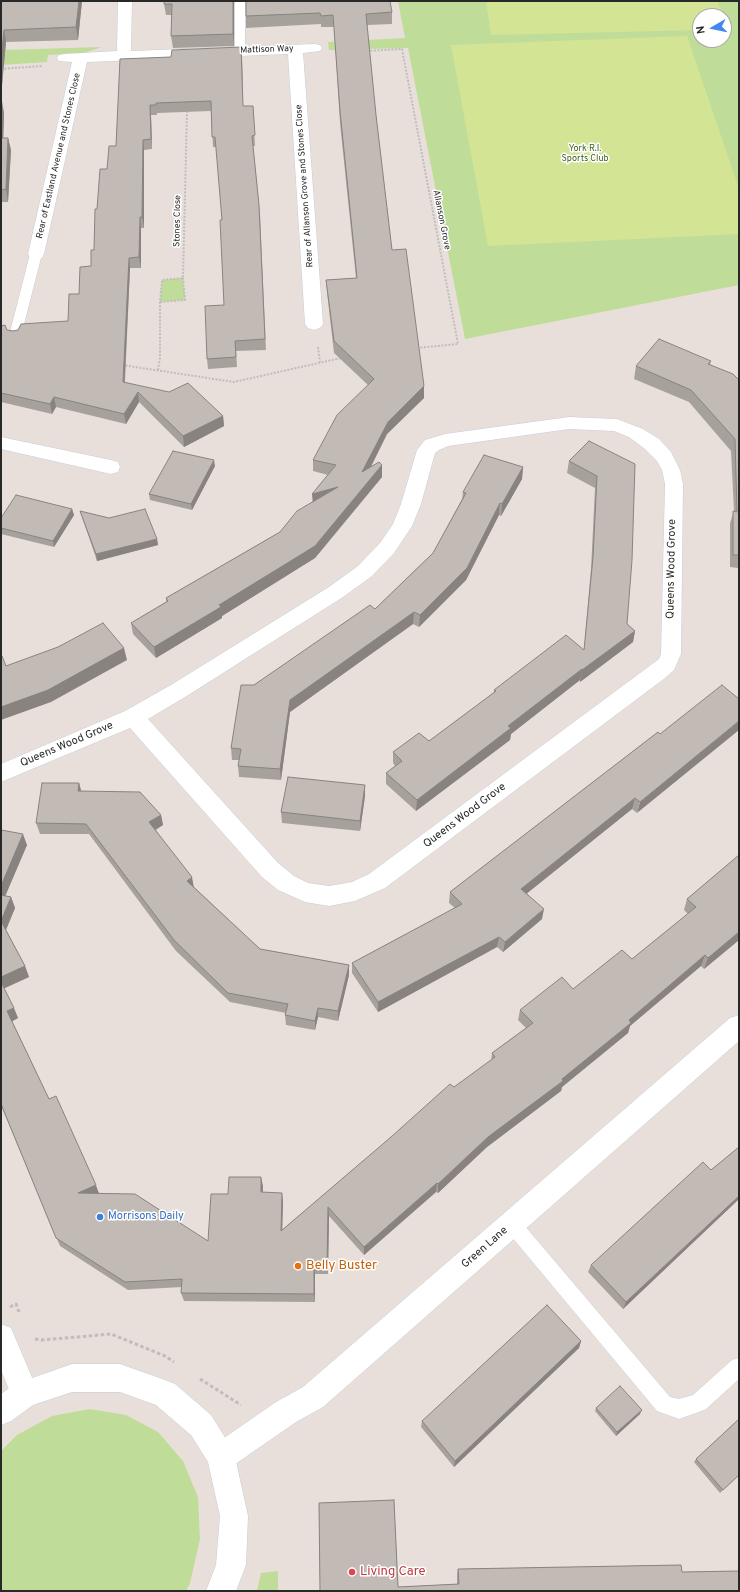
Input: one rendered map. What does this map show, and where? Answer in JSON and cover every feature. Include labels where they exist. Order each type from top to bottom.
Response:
[{"type":"street","points":[[124,56],[125,1]]},
{"type":"street","name":"Mattison Way","points":[[64,58],[315,48]]},
{"type":"street","name":"Rear of Allanson Grove and Stones Close","points":[[295,49],[314,324]]},
{"type":"street","name":"Rear of Eastland Avenue and Stones Close","points":[[36,254],[81,57]]},
{"type":"street","name":"Queens Wood Grove","points":[[1,773],[133,717],[178,691],[336,592],[365,571],[388,548],[402,526],[411,504],[426,450],[432,445],[445,440],[569,424],[596,423],[617,425],[636,433],[652,444],[664,457],[671,470],[674,484],[670,654],[667,664],[377,882],[355,891],[329,896],[305,892],[286,883],[270,870],[133,717]]},
{"type":"street","points":[[1,443],[111,467]]},
{"type":"street","name":"Green Lane","points":[[221,1457],[286,1412],[313,1397],[739,1026]]},
{"type":"street","points":[[1,1338],[24,1394]]},
{"type":"street","points":[[1,1411],[24,1394],[72,1378],[120,1378],[165,1394],[201,1425],[221,1457],[234,1516],[231,1565],[221,1591]]},
{"type":"lane","points":[[240,1],[240,51]]},
{"type":"lane","points":[[15,336],[36,254]]},
{"type":"lane","points":[[512,1224],[664,1404],[679,1409],[698,1402],[739,1367]]},
{"type":"path","name":"Allanson Grove","points":[[362,51],[402,49],[458,344],[412,348]]},
{"type":"path","points":[[1,69],[48,65],[64,58]]},
{"type":"path","name":"Stones Close","points":[[160,302],[185,300],[183,278],[187,107]]},
{"type":"path","points":[[158,370],[160,358],[160,302],[162,280],[183,278]]},
{"type":"path","points":[[119,365],[234,382],[343,357]]},
{"type":"green space","name":"York R.I. Sports Club","points":[[398,1],[739,1],[739,285],[465,339],[408,48],[329,50],[328,42],[405,38]]},
{"type":"green space","points":[[486,1],[718,1],[720,8],[692,8],[692,30],[491,35]]},
{"type":"green space","points":[[687,36],[739,189],[739,234],[488,246],[451,45]]},
{"type":"green space","points":[[102,47],[84,53],[48,55],[47,62],[1,65],[1,50]]},
{"type":"green space","points":[[183,278],[185,300],[160,302],[162,280]]},
{"type":"green space","points":[[90,1409],[126,1415],[158,1432],[183,1461],[198,1497],[200,1539],[190,1583],[186,1591],[1,1591],[1,1451],[17,1435],[52,1416]]},
{"type":"green space","points":[[278,1571],[278,1591],[257,1591],[261,1573]]},
{"type":"building","points":[[1,1],[79,1],[76,27],[4,30],[1,59]]},
{"type":"building","points":[[164,1],[233,1],[233,34],[171,36],[172,4],[164,4]]},
{"type":"building","points":[[246,1],[390,1],[392,12],[366,14],[392,250],[406,249],[424,386],[388,422],[362,472],[379,462],[382,465],[315,546],[219,605],[221,607],[154,647],[131,623],[168,601],[166,598],[280,532],[297,511],[338,487],[312,494],[336,465],[313,460],[337,415],[374,379],[334,341],[326,280],[357,278],[340,111],[333,15],[321,16],[320,13],[246,16]]},
{"type":"building","points":[[241,47],[243,106],[253,106],[255,135],[252,136],[259,205],[265,339],[235,341],[236,357],[207,359],[205,306],[224,305],[220,220],[222,220],[215,137],[212,137],[211,101],[156,103],[156,105],[150,105],[151,139],[143,140],[142,217],[140,217],[139,257],[129,258],[123,382],[169,392],[188,383],[223,416],[183,436],[138,392],[124,414],[54,397],[50,404],[1,393],[1,326],[5,325],[7,330],[13,331],[18,330],[21,324],[68,321],[69,294],[79,294],[80,267],[91,266],[91,250],[94,250],[95,209],[97,209],[100,169],[107,169],[109,146],[116,146],[120,59],[171,57],[172,50]]},
{"type":"building","points":[[1,138],[8,138],[6,189],[1,190]]},
{"type":"building","points":[[659,339],[711,361],[708,364],[733,374],[739,380],[739,555],[733,555],[733,511],[737,512],[735,439],[691,390],[636,366]]},
{"type":"building","points":[[589,441],[635,464],[632,560],[627,624],[635,631],[582,669],[508,726],[511,728],[417,800],[386,773],[402,761],[393,752],[419,733],[429,741],[496,691],[494,690],[566,635],[584,650],[593,557],[597,476],[569,461]]},
{"type":"building","points":[[173,451],[214,460],[191,504],[149,494]]},
{"type":"building","points":[[484,455],[523,467],[502,504],[500,503],[467,568],[420,615],[414,612],[290,700],[280,769],[238,766],[241,749],[231,748],[241,685],[254,685],[370,605],[375,609],[433,553],[466,493],[463,492]]},
{"type":"building","points":[[16,495],[72,509],[53,541],[1,528],[1,518]]},
{"type":"building","points":[[145,509],[157,539],[96,554],[80,511],[109,518]]},
{"type":"building","points":[[103,623],[124,648],[48,690],[1,707],[2,656],[6,666],[58,647]]},
{"type":"building","points":[[722,685],[739,699],[739,721],[640,802],[635,798],[521,889],[544,909],[505,942],[499,937],[378,1002],[352,963],[462,904],[450,892],[658,732],[660,734]]},
{"type":"building","points":[[288,777],[365,785],[360,821],[281,812]]},
{"type":"building","points":[[42,783],[79,783],[78,791],[140,792],[161,815],[149,822],[192,877],[187,881],[260,949],[349,965],[338,1011],[318,1008],[315,1021],[285,1015],[288,1004],[228,993],[174,940],[86,824],[36,823]]},
{"type":"building","points":[[1,830],[23,834],[1,886]]},
{"type":"building","points":[[739,855],[739,932],[708,958],[705,955],[629,1020],[631,1023],[562,1079],[563,1081],[488,1137],[438,1184],[437,1183],[364,1247],[328,1207],[327,1266],[314,1266],[314,1294],[181,1293],[182,1279],[125,1282],[56,1238],[1,1104],[1,982],[14,1008],[7,1011],[49,1099],[56,1096],[96,1185],[78,1193],[135,1194],[208,1241],[211,1194],[228,1194],[229,1177],[261,1177],[261,1192],[282,1193],[281,1231],[391,1137],[450,1084],[454,1087],[495,1057],[492,1053],[533,1023],[520,1010],[562,977],[573,989],[622,950],[632,959],[696,907],[687,899]]},
{"type":"building","points":[[1,895],[11,897],[1,921]]},
{"type":"building","points":[[1,921],[25,966],[1,977]]},
{"type":"building","points":[[739,1147],[739,1196],[626,1302],[591,1265],[703,1162],[711,1170]]},
{"type":"building","points":[[547,1305],[581,1341],[455,1461],[422,1421]]},
{"type":"building","points":[[620,1386],[642,1410],[617,1432],[596,1408]]},
{"type":"building","points":[[739,1419],[739,1475],[723,1490],[696,1459]]},
{"type":"building","points":[[394,1500],[398,1587],[459,1584],[458,1569],[681,1565],[682,1572],[739,1571],[739,1591],[320,1591],[319,1503]]},
{"type":"place","name":"Morrisons Daily","points":[[100,1217]]},
{"type":"place","name":"Belly Buster","points":[[298,1266]]},
{"type":"place","name":"Living Care","points":[[352,1572]]}]
